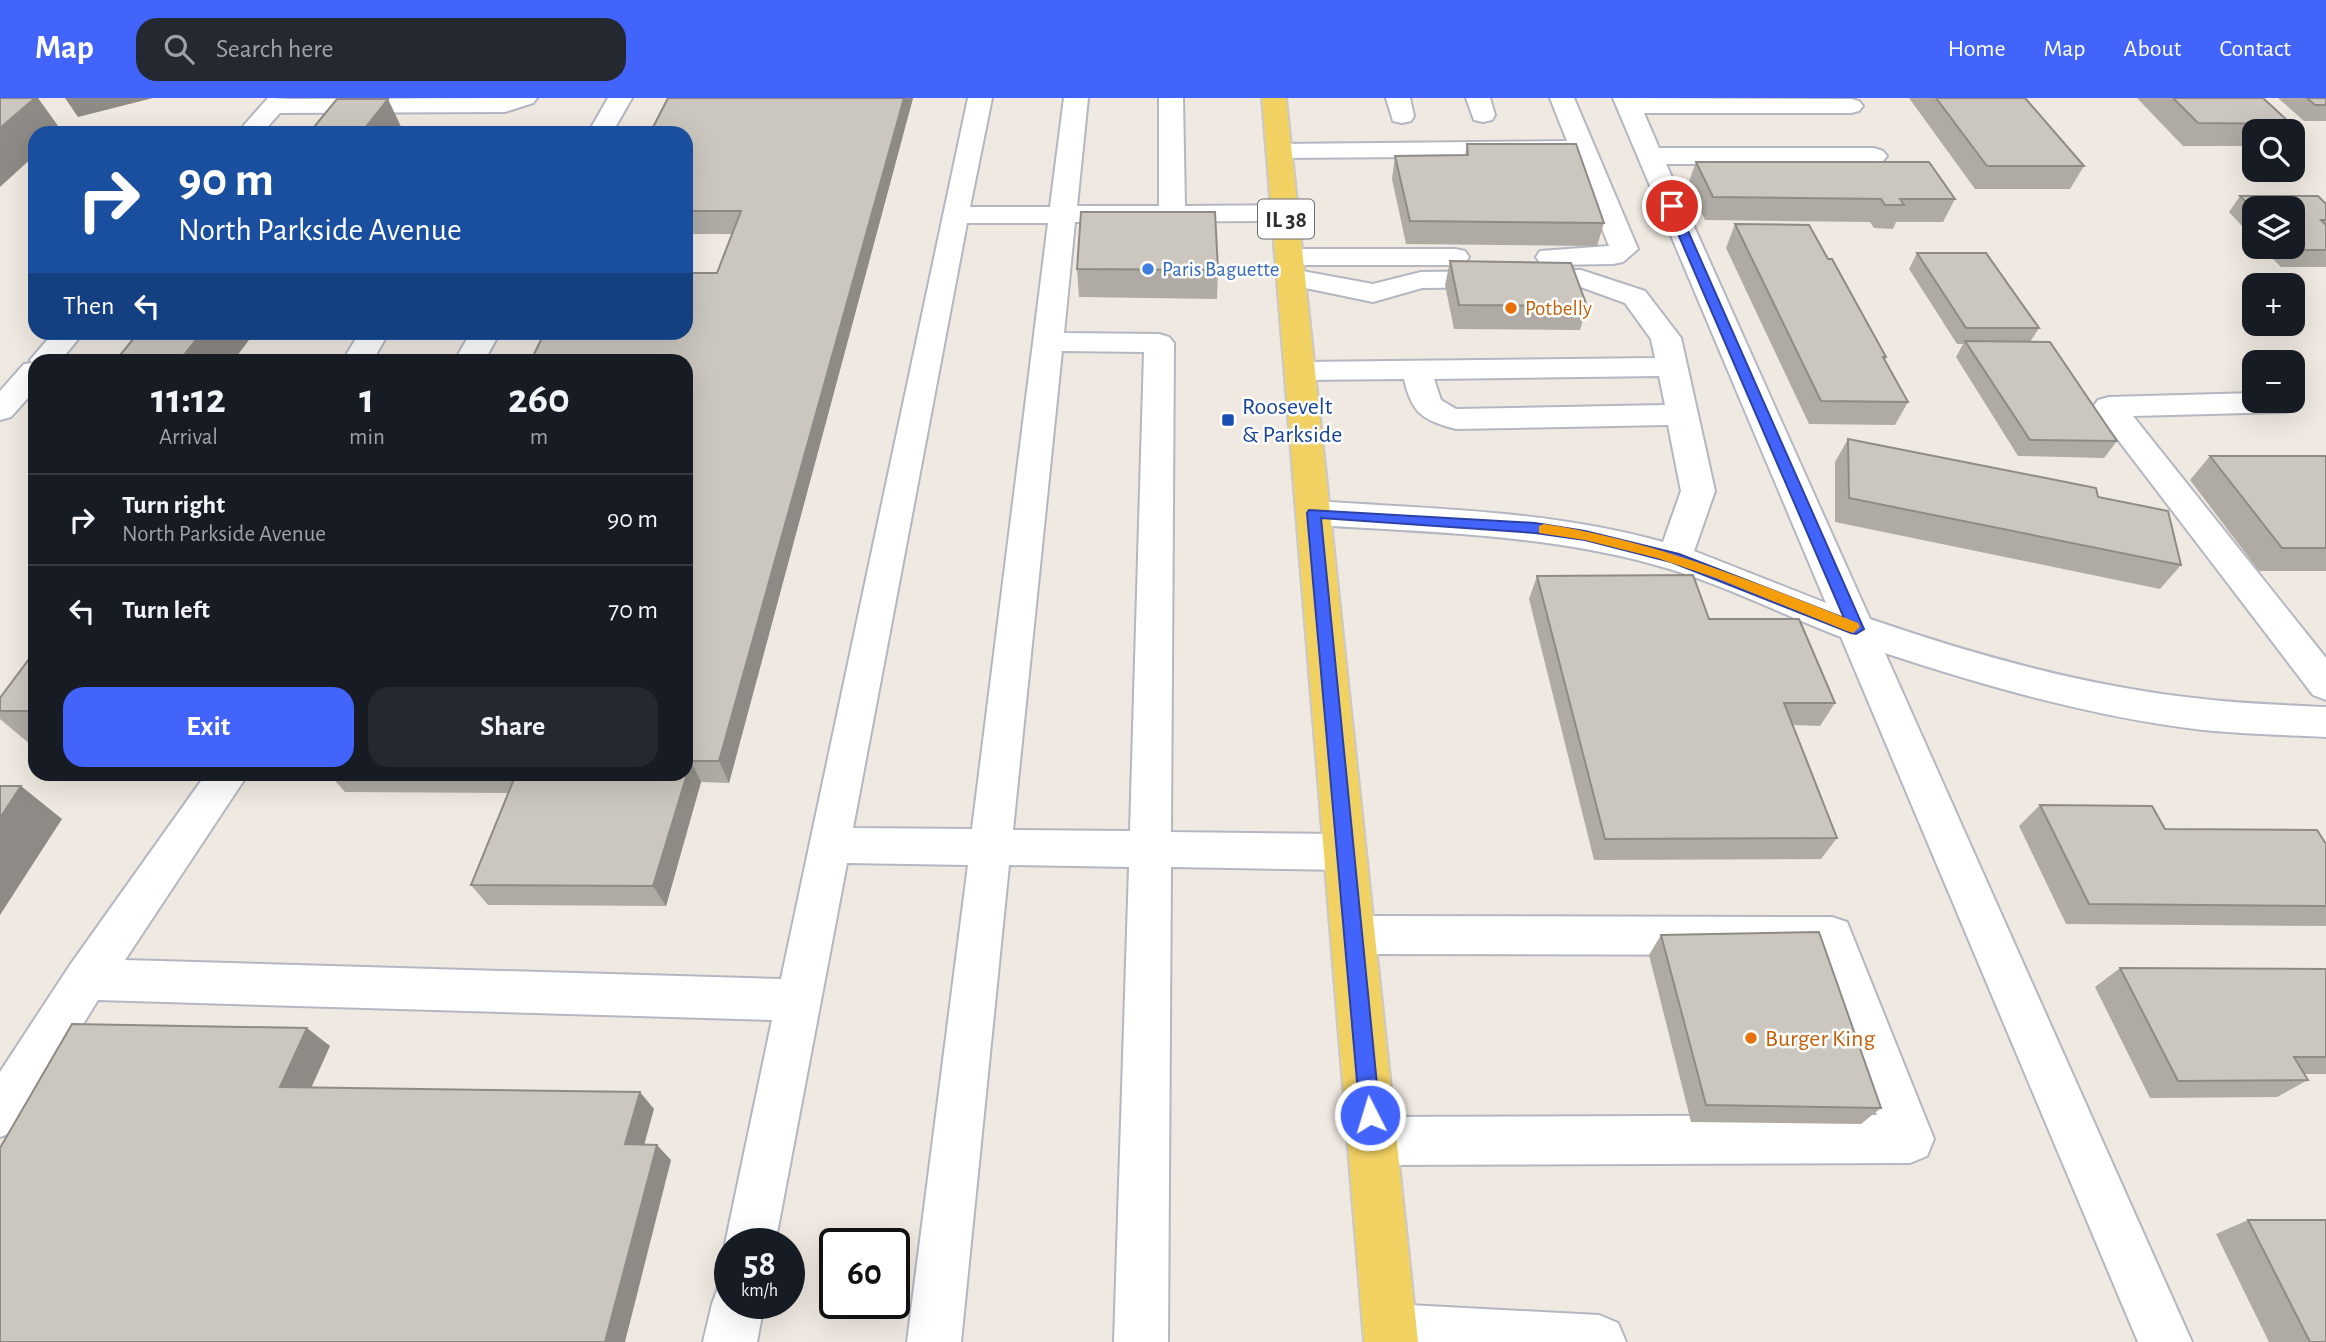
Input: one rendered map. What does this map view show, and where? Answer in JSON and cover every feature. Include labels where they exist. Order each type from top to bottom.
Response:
[{"type":"main road","name":"IL 38","points":[[1274,98],[1391,1336]]},
{"type":"street","points":[[255,126],[277,102],[505,106],[525,98]]},
{"type":"street","points":[[604,126],[620,98]]},
{"type":"street","points":[[753,1228],[980,98]]},
{"type":"street","points":[[934,1342],[1076,98]]},
{"type":"street","points":[[1171,98],[1172,214]]},
{"type":"street","points":[[1290,267],[1613,256],[1624,249],[1562,98]]},
{"type":"street","points":[[1851,106],[1626,102],[2165,1342]]},
{"type":"street","points":[[1279,151],[1582,148]]},
{"type":"street","points":[[1650,156],[1874,156]]},
{"type":"street","points":[[955,215],[1285,214]]},
{"type":"street","points":[[1290,267],[1373,293],[1421,280],[1581,278],[1635,297],[1666,338],[1698,491],[1674,558]]},
{"type":"street","points":[[50,354],[63,340]]},
{"type":"street","points":[[1047,342],[1159,343],[1141,1342]]},
{"type":"street","points":[[1300,371],[1672,367]]},
{"type":"street","points":[[1417,370],[1426,406],[1437,415],[1456,419],[1682,415]]},
{"type":"street","points":[[2242,403],[2109,407],[2326,685]]},
{"type":"street","points":[[1314,513],[1535,528],[1585,536],[1674,558],[1856,629],[2045,686],[2185,713],[2326,722]]},
{"type":"street","points":[[0,1114],[86,979],[223,781]]},
{"type":"street","points":[[829,845],[1345,852]]},
{"type":"street","points":[[1353,935],[1832,936],[1910,1139],[1373,1141]]},
{"type":"street","points":[[86,979],[799,1000]]},
{"type":"street","points":[[730,1342],[735,1319]]},
{"type":"street","points":[[1391,1336],[1599,1342]]},
{"type":"building","points":[[0,98],[35,98],[0,128]]},
{"type":"building","points":[[668,98],[904,98],[719,761],[693,761],[693,354],[534,354],[541,340],[693,340],[693,273],[717,273],[741,211],[693,211],[693,126],[654,126]]},
{"type":"building","points":[[1936,98],[2025,98],[2084,166],[1987,166]]},
{"type":"building","points":[[2173,98],[2263,98],[2286,119],[2242,119],[2242,123],[2198,123]]},
{"type":"building","points":[[2307,98],[2326,98],[2326,105],[2315,105]]},
{"type":"building","points":[[337,99],[388,99],[367,126],[315,126]]},
{"type":"building","points":[[1467,144],[1576,144],[1604,223],[1410,221],[1395,156],[1468,155]]},
{"type":"building","points":[[1696,162],[1929,162],[1955,199],[1900,199],[1904,205],[1885,205],[1881,199],[1713,197]]},
{"type":"building","points":[[2305,196],[2318,196],[2326,204],[2326,220],[2321,220],[2326,225],[2326,250],[2305,250]]},
{"type":"building","points":[[1081,212],[1215,212],[1218,270],[1077,269]]},
{"type":"building","points":[[1735,224],[1809,225],[1828,259],[1832,259],[1908,402],[1821,401]]},
{"type":"building","points":[[1917,253],[1986,253],[2039,328],[1966,328]]},
{"type":"building","points":[[1450,261],[1571,263],[1587,306],[1459,305]]},
{"type":"building","points":[[132,340],[196,340],[185,354],[121,354]]},
{"type":"building","points":[[1965,341],[2050,342],[2117,441],[2030,440]]},
{"type":"building","points":[[1848,439],[2096,488],[2098,497],[2168,511],[2181,565],[1849,498]]},
{"type":"building","points":[[2210,456],[2326,456],[2326,548],[2282,548]]},
{"type":"building","points":[[1693,575],[1709,619],[1799,619],[1835,703],[1784,703],[1837,838],[1605,839],[1537,576]]},
{"type":"building","points":[[28,660],[28,711],[0,711],[0,698]]},
{"type":"building","points":[[513,781],[685,781],[653,886],[471,885]]},
{"type":"building","points":[[0,786],[21,786],[0,818]]},
{"type":"building","points":[[2040,805],[2152,806],[2165,829],[2317,830],[2326,844],[2326,906],[2089,904]]},
{"type":"building","name":"Burger King","points":[[1819,932],[1881,1108],[1706,1105],[1661,935]]},
{"type":"building","points":[[2120,968],[2326,969],[2326,1057],[2294,1057],[2308,1080],[2178,1081]]},
{"type":"building","points":[[72,1024],[307,1028],[280,1087],[640,1092],[625,1144],[657,1145],[605,1342],[0,1342],[0,1148]]},
{"type":"building","points":[[2248,1220],[2326,1220],[2326,1342],[2310,1342]]},
{"type":"slow traffic","points":[[1544,529],[1660,553],[1721,574],[1853,627]]},
{"type":"place","name":"Paris Baguette","points":[[1148,269]]},
{"type":"place","name":"Potbelly","points":[[1511,308]]},
{"type":"place","name":"Roosevelt & Parkside","points":[[1228,420]]},
{"type":"place","name":"Burger King","points":[[1751,1038]]},
{"type":"route","points":[[1370,1115],[1314,513],[1535,528],[1585,536],[1660,553],[1721,574],[1856,629],[1672,206]]}]
